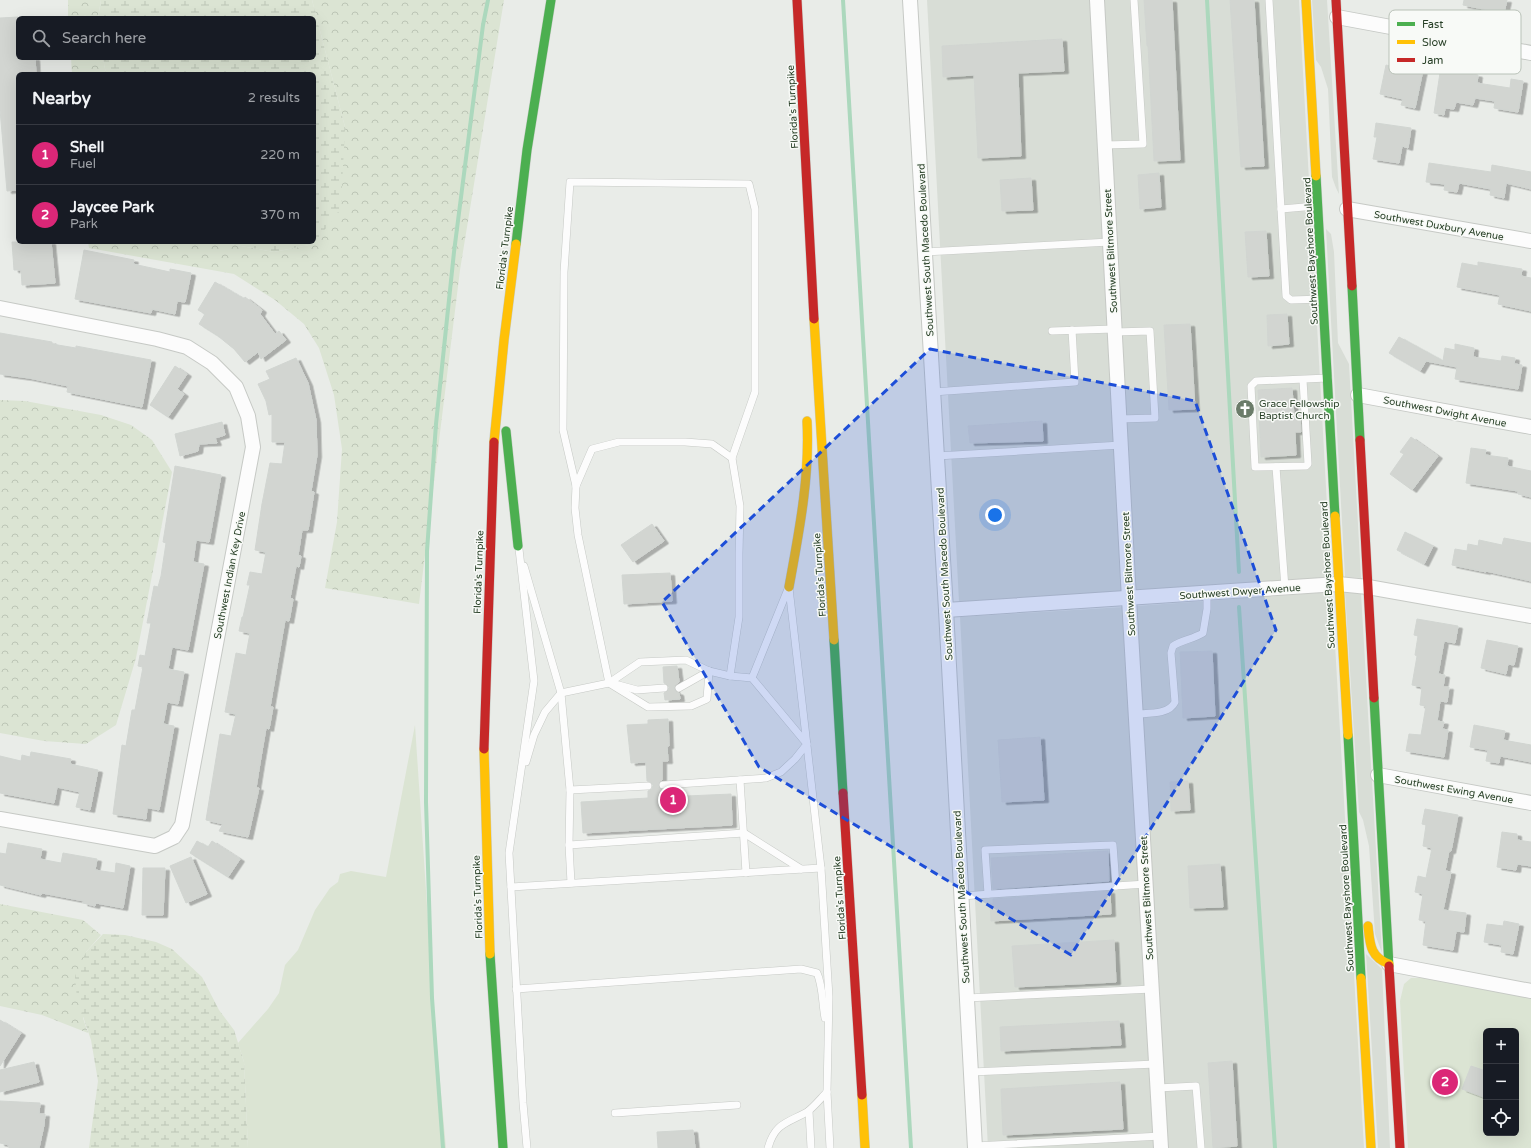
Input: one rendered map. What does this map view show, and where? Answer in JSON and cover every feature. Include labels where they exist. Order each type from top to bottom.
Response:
[{"type":"main road","name":"Florida's Turnpike","points":[[503,1148],[489,938],[484,740],[495,427],[527,150],[551,0]]},
{"type":"main road","name":"Florida's Turnpike","points":[[797,0],[813,300],[866,1148]]},
{"type":"main road","name":"Southwest Bayshore Boulevard","points":[[1306,0],[1371,1148]]},
{"type":"main road","points":[[1336,0],[1341,205],[1356,361],[1400,1148]]},
{"type":"main road","points":[[1310,64],[1315,69],[1321,90]]},
{"type":"main road","points":[[1319,218],[1329,222]]},
{"type":"main road","points":[[806,343],[813,300]]},
{"type":"main road","points":[[504,340],[506,439],[518,546]]},
{"type":"main road","points":[[1344,343],[1356,361]]},
{"type":"main road","points":[[789,587],[803,512],[808,437],[807,413]]},
{"type":"main road","points":[[1352,815],[1356,822],[1362,847],[1369,936],[1373,952],[1377,959],[1390,964]]},
{"type":"street","name":"Southwest South Macedo Boulevard","points":[[910,0],[946,610],[975,1147]]},
{"type":"street","name":"Southwest Biltmore Street","points":[[1097,0],[1129,599],[1161,1142]]},
{"type":"street","points":[[1337,17],[1389,26]]},
{"type":"street","points":[[1521,50],[1531,52]]},
{"type":"street","name":"Southwest Duxbury Avenue","points":[[1341,205],[1531,240]]},
{"type":"street","name":"Southwest Indian Key Drive","points":[[0,308],[157,339],[188,347],[212,363],[236,387],[248,416],[253,447],[182,825],[174,837],[155,846],[0,819]]},
{"type":"street","name":"Southwest Dwight Avenue","points":[[1358,395],[1531,427]]},
{"type":"street","name":"Southwest Dwyer Avenue","points":[[946,610],[1206,594],[1338,584],[1368,587],[1531,616]]},
{"type":"street","name":"Southwest Ewing Avenue","points":[[1378,775],[1531,803]]},
{"type":"street","points":[[1390,964],[1531,991]]},
{"type":"lane","points":[[1104,145],[1143,144],[1134,0]]},
{"type":"lane","points":[[1268,0],[1286,296],[1291,300],[1324,299]]},
{"type":"lane","points":[[710,670],[707,699],[692,706],[648,707],[608,683],[578,535],[575,508],[576,486],[563,430],[564,272],[570,182],[749,184],[755,209],[755,392],[732,458],[740,506],[739,617],[730,676]]},
{"type":"lane","points":[[1281,208],[1318,206]]},
{"type":"lane","points":[[925,252],[1110,242]]},
{"type":"lane","points":[[933,392],[1075,382],[1072,330]]},
{"type":"lane","points":[[1052,331],[1150,331],[1155,418],[1119,419]]},
{"type":"lane","points":[[1303,380],[1308,464],[1306,466],[1255,466],[1251,386],[1256,381],[1328,378]]},
{"type":"lane","points":[[576,486],[592,449],[619,442],[685,442],[712,444],[732,458]]},
{"type":"lane","points":[[937,456],[1121,444]]},
{"type":"lane","points":[[1276,467],[1285,588]]},
{"type":"lane","points":[[518,546],[561,693],[570,790],[569,845],[571,883]]},
{"type":"lane","points":[[518,546],[534,681],[509,853],[516,989],[527,1148]]},
{"type":"lane","points":[[752,678],[789,587]]},
{"type":"lane","points":[[789,587],[822,868],[829,997],[827,1027],[827,1092],[830,1148]]},
{"type":"lane","points":[[1136,714],[1161,711],[1169,709],[1174,705],[1171,653],[1173,646],[1180,641],[1194,638],[1203,633],[1207,609],[1206,594]]},
{"type":"lane","points":[[518,791],[534,735],[545,712],[561,693],[608,683],[640,662],[686,660],[730,676],[752,678],[807,744]]},
{"type":"lane","points":[[679,688],[710,670]]},
{"type":"lane","points":[[608,683],[637,690],[664,688]]},
{"type":"lane","points":[[663,785],[766,778],[780,772],[795,759],[807,744]]},
{"type":"lane","points":[[740,780],[746,873]]},
{"type":"lane","points":[[570,790],[648,786]]},
{"type":"lane","points":[[569,845],[744,833],[801,869]]},
{"type":"lane","points":[[988,894],[985,850],[1113,845],[1116,886]]},
{"type":"lane","points":[[511,887],[822,868]]},
{"type":"lane","points":[[961,896],[1146,884]]},
{"type":"lane","points":[[516,989],[780,970],[801,970],[817,973],[820,981],[827,1027]]},
{"type":"lane","points":[[967,998],[1152,989]]},
{"type":"lane","points":[[971,1072],[1156,1064]]},
{"type":"lane","points":[[1158,1088],[1196,1086],[1201,1148]]},
{"type":"lane","points":[[768,1148],[772,1136],[784,1123],[808,1111],[827,1092]]},
{"type":"lane","points":[[615,1113],[737,1105]]},
{"type":"lane","points":[[808,1111],[811,1148]]},
{"type":"lane","points":[[975,1147],[1161,1142]]},
{"type":"highlighted area","points":[[930,349],[1195,401],[1276,630],[1071,955],[759,767],[662,602]]},
{"type":"shaded area","points":[[927,0],[1090,0],[1122,592],[959,602]]},
{"type":"shaded area","points":[[1104,0],[1299,0],[1331,577],[1135,591]]},
{"type":"shaded area","points":[[1312,0],[1327,0],[1339,194],[1332,177],[1328,89],[1321,67],[1316,60]]},
{"type":"shaded area","points":[[1326,229],[1331,234],[1334,252],[1338,343],[1349,364],[1361,578],[1345,577]]},
{"type":"shaded area","points":[[1332,592],[1364,1148],[1168,1148],[1136,606]]},
{"type":"shaded area","points":[[1345,592],[1361,593],[1382,953],[1375,934],[1369,846],[1363,820],[1359,812]]},
{"type":"shaded area","points":[[1123,607],[1155,1148],[988,1148],[960,617]]},
{"type":"shaded area","points":[[1366,954],[1382,969],[1390,1148],[1378,1148]]},
{"type":"green space","points":[[68,0],[101,0],[98,16],[68,16]]},
{"type":"green space","points":[[101,0],[312,0],[345,127],[341,208],[316,241],[316,72],[106,72],[103,60],[316,60],[316,16],[98,16]]},
{"type":"green space","points":[[312,0],[504,0],[460,270],[419,604],[325,588],[337,522],[342,449],[334,395],[319,348],[304,324],[275,300],[234,274],[89,248],[88,244],[230,244],[274,252],[316,244],[316,236],[345,127]]},
{"type":"green space","points":[[71,60],[103,60],[106,72],[72,72]]},
{"type":"green space","points":[[230,244],[314,244],[274,252]]},
{"type":"green space","points":[[0,400],[25,401],[101,415],[131,425],[152,440],[172,472],[136,658],[116,725],[86,744],[44,741],[0,733]]},
{"type":"green space","points":[[415,725],[435,1026],[446,1148],[248,1148],[244,1062],[238,1043],[268,1009],[279,993],[285,965],[298,950],[315,910],[330,888],[338,882],[340,874],[351,871],[386,877]]},
{"type":"green space","points":[[0,904],[83,920],[101,935],[86,952],[83,1018],[88,1033],[42,1015],[0,1006]]},
{"type":"green space","points":[[103,934],[125,935],[156,942],[172,949],[202,977],[219,1010],[234,1030],[244,1062],[248,1148],[89,1148],[98,1081],[91,1040],[77,999],[75,976],[86,952]]},
{"type":"green space","points":[[1411,978],[1425,978],[1531,997],[1531,1148],[1408,1148],[1400,1001],[1404,984]]},
{"type":"building","points":[[1144,0],[1172,0],[1180,160],[1154,161]]},
{"type":"building","points":[[1230,0],[1254,0],[1264,166],[1241,167]]},
{"type":"building","points":[[1464,0],[1507,0],[1505,10],[1489,10],[1463,5]]},
{"type":"building","points":[[16,17],[16,60],[35,60],[36,72],[16,72],[16,190],[7,191],[0,110],[0,18]]},
{"type":"building","points":[[1062,39],[1064,71],[1018,73],[1021,156],[978,158],[974,75],[943,77],[942,46]]},
{"type":"building","points":[[1386,65],[1389,66],[1389,74],[1422,74],[1415,108],[1401,105],[1403,99],[1380,94]]},
{"type":"building","points":[[1440,74],[1478,75],[1477,83],[1510,88],[1511,79],[1523,81],[1518,112],[1494,108],[1495,101],[1475,98],[1473,105],[1456,102],[1454,109],[1445,108],[1444,115],[1434,113]]},
{"type":"building","points":[[1376,123],[1411,128],[1408,148],[1402,146],[1399,163],[1373,159],[1377,137],[1374,137]]},
{"type":"building","points":[[1429,163],[1491,172],[1492,165],[1531,172],[1531,189],[1506,183],[1504,198],[1490,195],[1491,189],[1459,183],[1457,192],[1444,190],[1445,184],[1426,182]]},
{"type":"building","points":[[1159,173],[1161,207],[1140,209],[1138,175]]},
{"type":"building","points":[[1031,178],[1033,210],[1002,211],[1000,180]]},
{"type":"building","points":[[1266,231],[1269,276],[1248,277],[1245,232]]},
{"type":"building","points":[[12,242],[16,242],[16,244],[51,244],[55,283],[22,285],[21,270],[14,270]]},
{"type":"building","points":[[84,250],[134,260],[133,264],[170,272],[170,269],[191,273],[185,302],[177,301],[175,314],[152,309],[151,313],[75,299]]},
{"type":"building","points":[[1478,262],[1522,269],[1521,276],[1531,278],[1531,311],[1498,304],[1500,295],[1457,287],[1462,263],[1478,266]]},
{"type":"building","points":[[215,282],[244,299],[245,297],[262,310],[260,314],[275,334],[279,331],[286,340],[261,359],[258,352],[245,362],[234,349],[218,336],[199,324],[205,314],[198,310]]},
{"type":"building","points":[[1287,314],[1289,344],[1268,346],[1267,315]]},
{"type":"building","points":[[1190,324],[1195,409],[1169,410],[1164,325]]},
{"type":"building","points":[[0,333],[52,342],[52,344],[76,348],[76,346],[151,360],[142,407],[67,392],[68,386],[0,374]]},
{"type":"building","points":[[1399,337],[1443,361],[1445,348],[1455,350],[1455,344],[1474,348],[1473,357],[1501,361],[1502,356],[1515,358],[1514,364],[1522,365],[1518,389],[1455,379],[1457,367],[1426,361],[1420,371],[1389,353]]},
{"type":"building","points":[[296,358],[308,383],[316,420],[317,455],[311,491],[314,492],[308,530],[302,530],[298,555],[301,556],[299,567],[296,566],[290,598],[293,599],[289,621],[285,620],[270,707],[273,707],[269,729],[266,728],[256,788],[259,788],[248,837],[219,831],[223,824],[206,820],[220,734],[231,736],[236,714],[225,712],[236,653],[246,655],[250,633],[239,631],[250,585],[247,585],[250,572],[262,574],[266,552],[255,550],[270,463],[282,464],[285,442],[272,442],[272,414],[269,415],[266,401],[258,384],[270,379],[266,371]]},
{"type":"building","points":[[175,366],[187,374],[177,389],[184,394],[168,417],[150,405]]},
{"type":"building","points":[[1292,388],[1294,416],[1300,416],[1301,432],[1295,432],[1296,455],[1261,457],[1258,390]]},
{"type":"building","points":[[1042,421],[1043,441],[970,443],[968,426]]},
{"type":"building","points":[[222,422],[225,435],[215,438],[217,443],[199,444],[198,451],[180,456],[175,434]]},
{"type":"building","points":[[1411,437],[1438,456],[1412,490],[1390,474],[1404,454],[1400,452]]},
{"type":"building","points":[[1471,448],[1486,450],[1485,455],[1508,458],[1507,466],[1531,471],[1531,497],[1518,494],[1518,491],[1466,483]]},
{"type":"building","points":[[175,466],[221,475],[209,542],[196,540],[193,562],[204,564],[188,650],[172,647],[168,669],[184,672],[178,704],[167,702],[163,724],[174,726],[159,810],[145,807],[147,808],[146,819],[113,814],[122,745],[126,746],[132,710],[135,710],[143,667],[138,666],[140,655],[145,656],[151,623],[147,623],[154,586],[158,587],[161,576],[166,543],[163,542]]},
{"type":"building","points":[[652,524],[664,541],[633,562],[621,545]]},
{"type":"building","points":[[1405,532],[1433,546],[1424,564],[1397,550]]},
{"type":"building","points":[[1504,538],[1531,543],[1531,581],[1452,565],[1455,549],[1467,551],[1468,544],[1478,546],[1479,540],[1502,545]]},
{"type":"building","points":[[670,573],[672,601],[624,604],[622,575]]},
{"type":"building","points":[[1417,619],[1458,626],[1455,643],[1444,641],[1438,674],[1445,675],[1443,687],[1449,687],[1447,702],[1440,701],[1437,721],[1444,722],[1442,729],[1448,730],[1444,757],[1406,751],[1409,734],[1421,735],[1426,706],[1420,705],[1422,687],[1412,685],[1417,656],[1415,655],[1418,636],[1414,635]]},
{"type":"building","points":[[1487,640],[1518,646],[1514,665],[1508,664],[1506,674],[1481,668]]},
{"type":"building","points":[[1212,651],[1215,716],[1183,718],[1180,652]]},
{"type":"building","points":[[677,666],[679,682],[674,688],[676,692],[679,693],[680,699],[665,700],[664,693],[669,687],[664,683],[663,667]]},
{"type":"building","points":[[668,719],[668,761],[662,761],[662,780],[658,785],[659,788],[663,790],[664,797],[731,794],[732,825],[583,833],[581,802],[648,798],[648,791],[652,789],[653,785],[651,782],[647,781],[646,762],[631,763],[627,725],[648,724],[648,720]]},
{"type":"building","points":[[1474,725],[1505,731],[1503,740],[1531,745],[1531,762],[1500,756],[1499,763],[1486,761],[1488,750],[1470,747]]},
{"type":"building","points":[[1040,737],[1044,800],[1002,802],[998,740]]},
{"type":"building","points":[[31,752],[71,759],[70,764],[98,770],[90,810],[76,807],[80,792],[57,787],[54,803],[0,793],[0,756],[21,761],[22,755],[30,757]]},
{"type":"building","points":[[1188,781],[1190,810],[1171,811],[1170,782]]},
{"type":"building","points":[[1425,809],[1458,815],[1451,851],[1449,851],[1445,871],[1451,872],[1443,910],[1466,913],[1464,932],[1456,931],[1453,950],[1423,945],[1426,921],[1419,920],[1423,894],[1415,892],[1418,876],[1426,878],[1432,848],[1423,846],[1426,825],[1422,824]]},
{"type":"building","points":[[1502,832],[1517,834],[1517,840],[1531,842],[1531,866],[1517,864],[1516,870],[1497,867]]},
{"type":"building","points":[[197,841],[208,847],[212,841],[240,859],[228,877],[190,853]]},
{"type":"building","points":[[8,843],[42,849],[40,859],[61,863],[63,853],[97,859],[95,870],[115,873],[116,863],[130,866],[123,908],[96,903],[95,906],[83,903],[84,901],[42,893],[41,895],[0,885],[0,853],[6,854]]},
{"type":"building","points":[[1108,851],[1109,881],[993,889],[991,858]]},
{"type":"building","points":[[191,857],[207,894],[186,903],[170,866]]},
{"type":"building","points":[[1220,864],[1223,907],[1190,908],[1188,866]]},
{"type":"building","points":[[143,868],[165,868],[163,915],[142,915]]},
{"type":"building","points":[[1110,891],[1111,914],[991,921],[990,904],[993,904],[993,899]]},
{"type":"building","points":[[1504,921],[1519,924],[1513,954],[1501,952],[1502,945],[1484,942],[1487,924],[1503,926]]},
{"type":"building","points":[[1114,940],[1116,982],[1015,987],[1012,946]]},
{"type":"building","points":[[0,1020],[21,1033],[0,1066]]},
{"type":"building","points":[[1119,1021],[1121,1045],[1001,1051],[1000,1027]]},
{"type":"building","points":[[1232,1061],[1237,1146],[1213,1148],[1208,1063]]},
{"type":"building","points":[[34,1062],[39,1082],[0,1092],[0,1070]]},
{"type":"building","points":[[1471,1066],[1483,1070],[1483,1097],[1462,1089]]},
{"type":"building","points":[[1120,1082],[1123,1129],[1003,1135],[1001,1089]]},
{"type":"building","points":[[0,1101],[40,1103],[39,1114],[45,1114],[39,1148],[9,1148],[9,1145],[0,1143]]},
{"type":"building","points":[[693,1130],[695,1148],[658,1148],[657,1132]]},
{"type":"waterway","points":[[443,1148],[432,998],[426,802],[427,551],[436,424],[454,252],[483,25],[488,0]]},
{"type":"waterway","points":[[843,0],[911,1148]]},
{"type":"waterway","points":[[1207,0],[1239,572]]},
{"type":"waterway","points":[[1239,607],[1275,1148]]},
{"type":"traffic: fast","points":[[516,244],[527,150],[551,0]]},
{"type":"traffic: fast","points":[[1316,176],[1335,516]]},
{"type":"traffic: fast","points":[[1352,286],[1360,440]]},
{"type":"traffic: fast","points":[[506,431],[518,546]]},
{"type":"traffic: fast","points":[[834,640],[843,793]]},
{"type":"traffic: fast","points":[[1374,698],[1389,966]]},
{"type":"traffic: fast","points":[[1348,735],[1361,978]]},
{"type":"traffic: fast","points":[[490,954],[503,1148]]},
{"type":"traffic: slow","points":[[1306,0],[1316,176]]},
{"type":"traffic: slow","points":[[494,442],[504,340],[516,244]]},
{"type":"traffic: slow","points":[[814,319],[834,640]]},
{"type":"traffic: slow","points":[[789,587],[803,504],[807,463],[807,421]]},
{"type":"traffic: slow","points":[[1335,516],[1348,735]]},
{"type":"traffic: slow","points":[[484,749],[490,954]]},
{"type":"traffic: slow","points":[[1368,926],[1372,949],[1378,958],[1389,964]]},
{"type":"traffic: slow","points":[[1361,978],[1371,1148]]},
{"type":"traffic: slow","points":[[862,1095],[865,1148]]},
{"type":"traffic: jam","points":[[797,0],[814,319]]},
{"type":"traffic: jam","points":[[1336,0],[1352,286]]},
{"type":"traffic: jam","points":[[1360,440],[1374,698]]},
{"type":"traffic: jam","points":[[484,749],[494,442]]},
{"type":"traffic: jam","points":[[843,793],[862,1095]]},
{"type":"traffic: jam","points":[[1389,966],[1400,1148]]},
{"type":"place","name":"Grace Fellowship Baptist Church","points":[[1245,409]]},
{"type":"place","name":"Shell","points":[[673,800]]},
{"type":"place","name":"Jaycee Park","points":[[1445,1082]]}]
